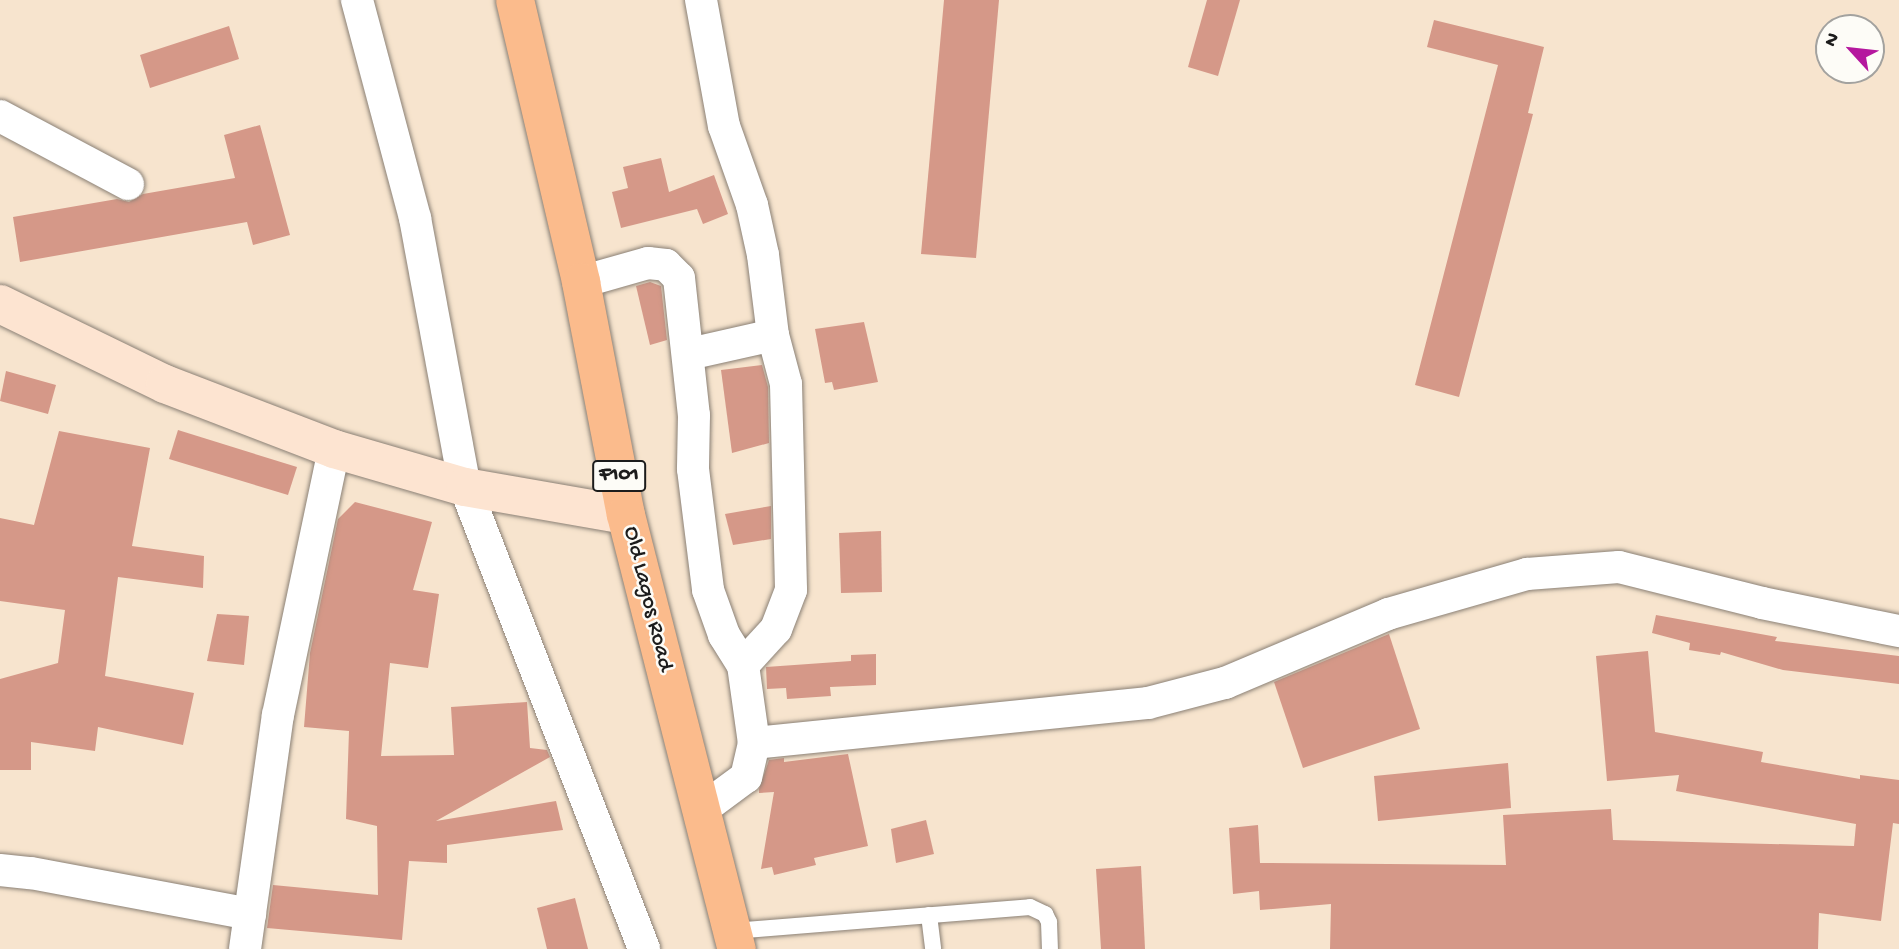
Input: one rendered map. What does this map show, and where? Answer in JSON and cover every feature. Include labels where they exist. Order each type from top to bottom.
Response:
[{"type":"main road","name":"Old Lagos Road","points":[[514,0],[581,282],[626,515],[734,940]]},
{"type":"street","points":[[357,0],[415,218],[465,486],[644,949]]},
{"type":"street","points":[[701,0],[724,126],[752,205],[763,255],[773,335],[786,384],[791,590],[776,629],[743,665]]},
{"type":"street","points":[[0,116],[58,150],[128,184]]},
{"type":"street","points":[[581,282],[648,263],[666,265],[679,278],[694,415],[693,469],[708,590],[724,635],[743,665],[754,743],[746,777],[700,811]]},
{"type":"street","points":[[0,304],[165,384],[334,449],[465,486],[626,515]]},
{"type":"street","points":[[689,355],[773,335]]},
{"type":"street","points":[[245,949],[278,715],[334,449]]},
{"type":"street","points":[[754,743],[1148,703],[1225,683],[1388,614],[1527,574],[1619,567],[1762,603],[1899,631]]},
{"type":"street","points":[[0,870],[31,873],[250,914]]},
{"type":"lane","points":[[734,940],[929,915],[1039,909],[1049,922],[1050,949]]},
{"type":"lane","points":[[929,915],[933,949]]},
{"type":"building","points":[[944,0],[999,0],[976,258],[921,254]]},
{"type":"building","points":[[1207,0],[1240,0],[1218,76],[1188,67]]},
{"type":"building","points":[[1434,20],[1544,47],[1528,113],[1533,114],[1459,397],[1415,385],[1498,65],[1427,47]]},
{"type":"building","points":[[229,26],[239,59],[150,88],[140,55]]},
{"type":"building","points":[[260,125],[290,235],[253,245],[247,222],[20,262],[13,217],[117,199],[129,202],[143,194],[235,178],[224,135]]},
{"type":"building","points":[[661,158],[669,192],[714,175],[728,214],[703,224],[697,209],[621,228],[612,192],[628,188],[623,167]]},
{"type":"building","points":[[650,282],[661,286],[667,340],[650,345],[636,286]]},
{"type":"building","points":[[864,322],[878,382],[834,390],[832,382],[825,383],[815,329]]},
{"type":"building","points":[[762,365],[768,387],[769,443],[732,453],[721,370]]},
{"type":"building","points":[[6,371],[56,385],[48,414],[0,401]]},
{"type":"building","points":[[178,430],[297,467],[288,495],[169,459]]},
{"type":"building","points":[[59,431],[150,448],[132,546],[204,556],[203,588],[118,577],[105,676],[194,693],[183,745],[98,727],[95,751],[31,742],[31,770],[0,770],[0,679],[58,663],[65,610],[0,601],[0,518],[34,525]]},
{"type":"building","points":[[355,502],[432,522],[413,590],[439,594],[428,668],[390,663],[381,756],[454,755],[451,707],[527,702],[530,748],[547,750],[550,757],[436,821],[556,801],[563,830],[447,845],[447,863],[409,861],[402,940],[267,928],[273,885],[378,895],[377,826],[346,819],[349,731],[304,727],[310,653],[338,519]]},
{"type":"building","points":[[771,506],[771,539],[733,545],[725,514]]},
{"type":"building","points":[[881,531],[882,592],[841,593],[839,533]]},
{"type":"building","points":[[217,614],[249,616],[244,665],[207,661]]},
{"type":"building","points":[[1656,615],[1777,637],[1775,641],[1899,656],[1899,684],[1783,670],[1721,652],[1720,655],[1689,650],[1690,643],[1652,633]]},
{"type":"building","points":[[1389,634],[1420,729],[1303,768],[1274,682]]},
{"type":"building","points":[[1648,651],[1655,732],[1763,752],[1761,762],[1860,779],[1860,775],[1899,780],[1899,824],[1893,823],[1881,921],[1819,913],[1818,949],[1330,949],[1331,904],[1260,910],[1259,891],[1233,894],[1229,828],[1258,825],[1260,863],[1506,865],[1503,815],[1611,809],[1613,840],[1854,846],[1856,824],[1676,791],[1679,775],[1607,781],[1596,656]]},
{"type":"building","points":[[876,654],[876,685],[830,687],[831,696],[787,699],[786,688],[767,689],[766,667],[851,661],[851,655]]},
{"type":"building","points":[[848,754],[868,846],[814,858],[816,865],[774,875],[772,867],[761,869],[774,792],[759,793],[759,789],[769,760],[784,758],[784,762]]},
{"type":"building","points":[[1508,763],[1511,808],[1378,821],[1374,776]]},
{"type":"building","points":[[926,820],[934,854],[896,863],[891,829]]},
{"type":"building","points":[[1141,866],[1145,949],[1101,949],[1096,869]]},
{"type":"building","points":[[575,898],[588,949],[547,949],[537,908]]}]
